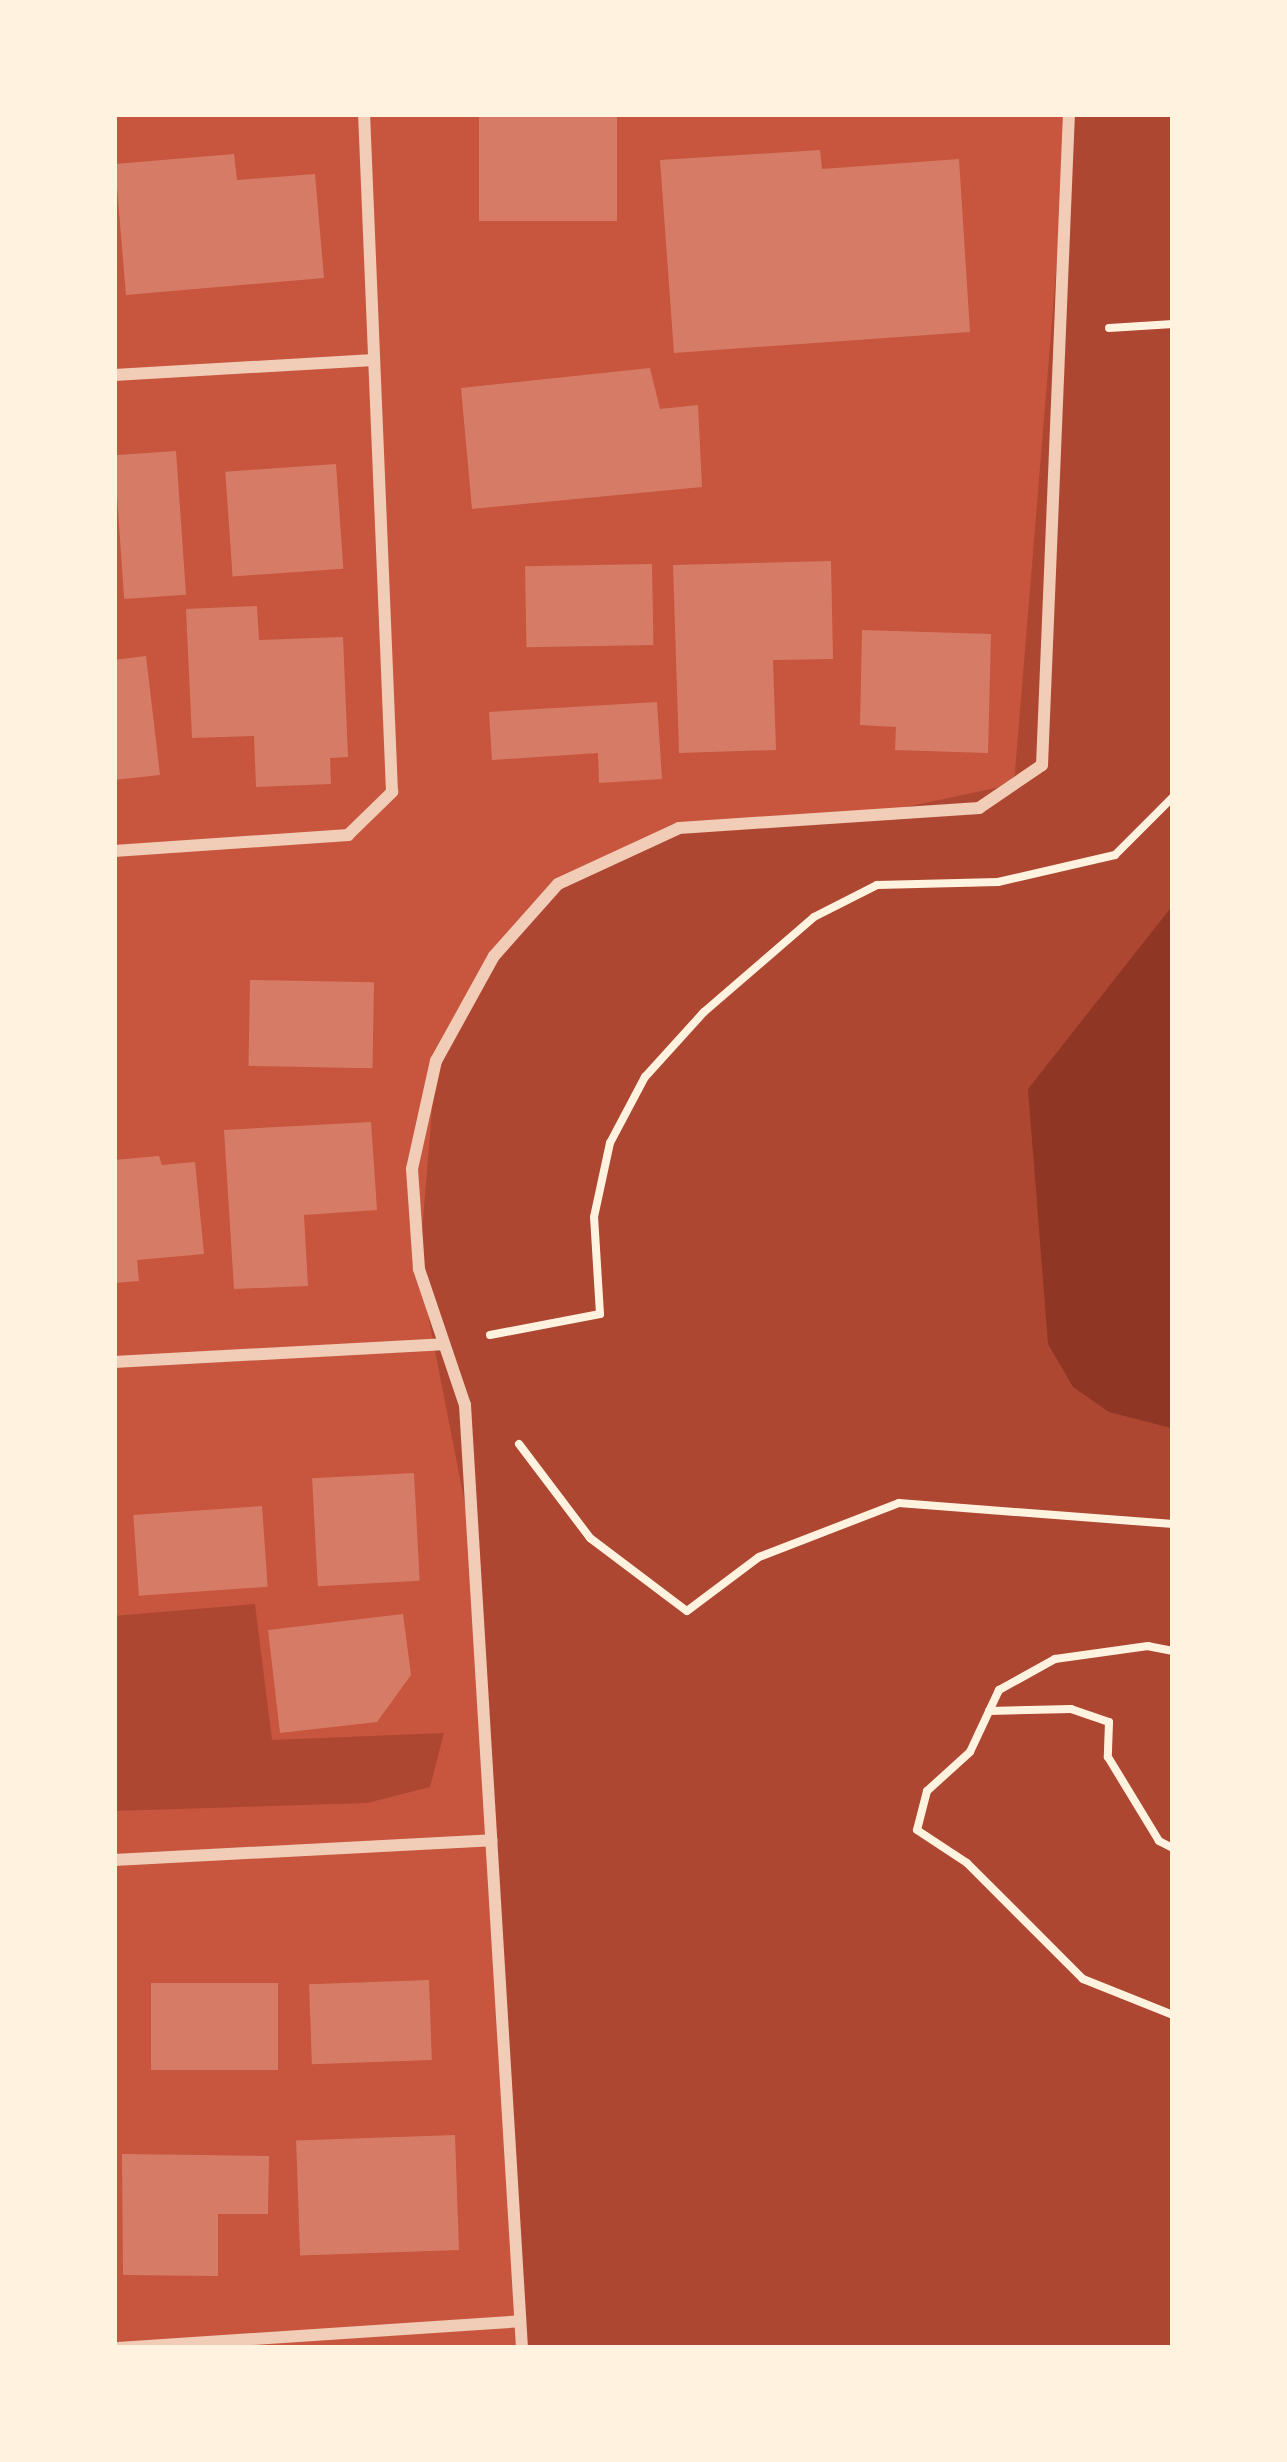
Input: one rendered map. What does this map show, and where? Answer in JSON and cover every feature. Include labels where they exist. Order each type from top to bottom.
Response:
[{"type":"street","points":[[114,851],[348,835],[392,792],[364,114]]},
{"type":"street","points":[[522,2348],[466,1405],[419,1269],[412,1168],[436,1061],[494,956],[558,884],[679,828],[980,808],[1042,765],[1069,114]]},
{"type":"street","points":[[114,374],[374,360]]},
{"type":"street","points":[[114,1362],[443,1344]]},
{"type":"street","points":[[114,1860],[491,1840]]},
{"type":"street","points":[[118,2348],[520,2321]]},
{"type":"path","points":[[1060,331],[1173,324]]},
{"type":"path","points":[[483,1336],[601,1314],[594,1217],[610,1143],[645,1077],[704,1012],[814,917],[877,884],[998,882],[1115,855],[1173,797]]},
{"type":"path","points":[[510,1432],[590,1538],[687,1611],[759,1557],[899,1503],[1173,1524]]},
{"type":"path","points":[[1173,1651],[1148,1646],[1055,1659],[999,1690],[970,1752],[927,1791],[917,1830],[967,1863],[1083,1979],[1173,2015]]},
{"type":"path","points":[[989,1711],[1071,1709],[1109,1722],[1108,1757],[1159,1841],[1173,1848]]},
{"type":"shaded area","points":[[1069,114],[1173,114],[1173,2348],[523,2348],[472,1540],[419,1269],[436,1061],[516,932],[558,884],[679,828],[869,815],[1014,784]]},
{"type":"shaded area","points":[[1173,905],[1171,1428],[1109,1412],[1073,1387],[1048,1344],[1028,1089]]},
{"type":"shaded area","points":[[255,1604],[272,1740],[444,1733],[430,1787],[367,1803],[114,1811],[114,1616]]},
{"type":"building","points":[[479,114],[617,114],[617,221],[479,221]]},
{"type":"building","points":[[820,150],[822,169],[959,159],[970,332],[674,353],[660,160]]},
{"type":"building","points":[[234,154],[237,180],[315,174],[324,278],[126,295],[115,164]]},
{"type":"building","points":[[650,368],[660,409],[698,405],[702,487],[472,509],[461,388]]},
{"type":"building","points":[[176,451],[186,595],[124,599],[114,455]]},
{"type":"building","points":[[336,464],[343,569],[233,576],[225,472]]},
{"type":"building","points":[[831,561],[833,659],[773,660],[776,750],[679,753],[673,565]]},
{"type":"building","points":[[652,564],[653,645],[526,647],[525,566]]},
{"type":"building","points":[[257,606],[259,640],[343,637],[348,757],[330,758],[331,784],[256,787],[254,736],[192,738],[186,609]]},
{"type":"building","points":[[862,630],[991,634],[988,753],[895,750],[896,727],[860,725]]},
{"type":"building","points":[[146,656],[160,775],[114,780],[114,660]]},
{"type":"building","points":[[657,702],[662,779],[599,783],[598,753],[492,760],[489,712]]},
{"type":"building","points":[[250,980],[374,982],[372,1068],[248,1066]]},
{"type":"building","points":[[371,1122],[377,1210],[304,1215],[308,1286],[234,1289],[224,1130]]},
{"type":"building","points":[[159,1156],[162,1165],[195,1162],[204,1254],[137,1260],[139,1281],[114,1283],[114,1160]]},
{"type":"building","points":[[414,1473],[420,1581],[318,1586],[312,1478]]},
{"type":"building","points":[[262,1506],[268,1587],[139,1596],[133,1515]]},
{"type":"building","points":[[403,1614],[411,1675],[377,1722],[280,1733],[268,1630]]},
{"type":"building","points":[[429,1980],[432,2060],[312,2064],[309,1984]]},
{"type":"building","points":[[151,1983],[278,1983],[278,2070],[151,2070]]},
{"type":"building","points":[[455,2135],[459,2250],[300,2255],[296,2141]]},
{"type":"building","points":[[122,2154],[269,2156],[268,2214],[218,2214],[218,2276],[123,2275]]}]
